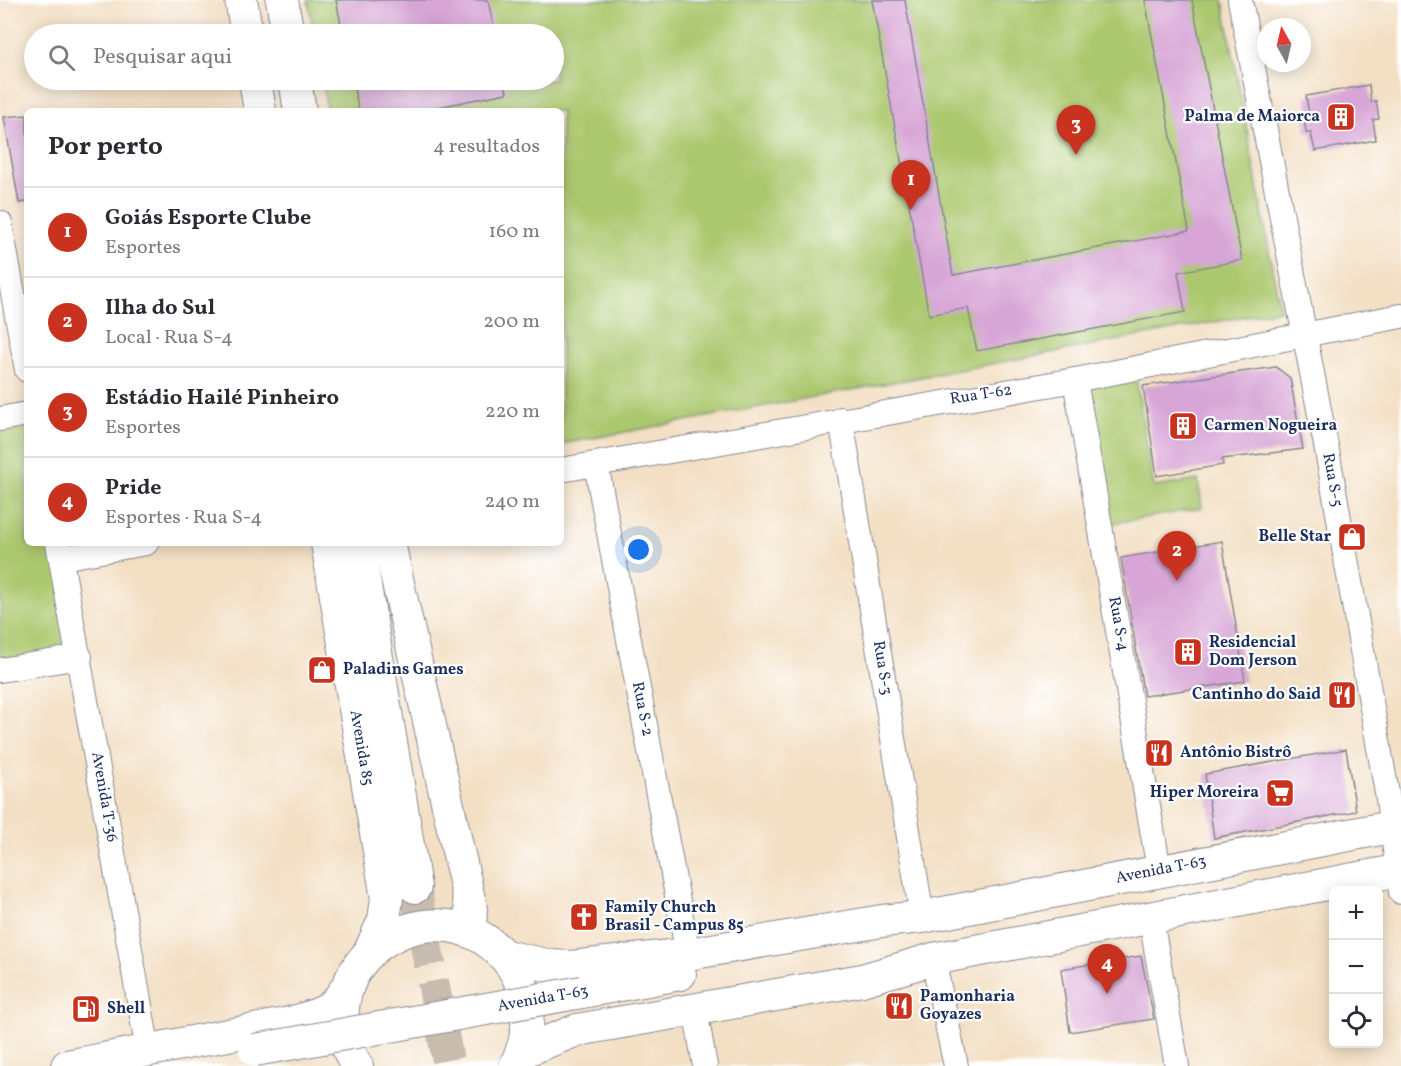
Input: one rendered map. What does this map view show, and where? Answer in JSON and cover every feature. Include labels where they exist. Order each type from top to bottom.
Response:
[{"type":"main road","points":[[241,0],[245,24]]},
{"type":"main road","points":[[282,0],[286,24]]},
{"type":"main road","points":[[257,90],[260,108]]},
{"type":"main road","points":[[297,90],[300,108]]},
{"type":"main road","name":"Avenida 85","points":[[328,546],[387,898],[384,920],[370,951]]},
{"type":"main road","name":"Avenida 85","points":[[337,546],[409,887],[358,546]]},
{"type":"main road","points":[[390,546],[471,908],[470,932]]},
{"type":"main road","name":"Avenida T-63","points":[[506,956],[551,966],[571,967],[688,954],[882,921],[922,917],[1396,825]]},
{"type":"main road","name":"Avenida T-63","points":[[518,1059],[577,1030],[862,980],[933,959],[1400,878]]},
{"type":"main road","name":"Avenida T-63","points":[[68,1066],[154,1058],[258,1058],[582,1000],[872,938],[922,917]]},
{"type":"main road","points":[[370,951],[392,936],[417,927],[444,925],[470,932],[489,942],[506,956],[521,981],[528,1009],[526,1038],[518,1059]]},
{"type":"main road","name":"Avenida T-63","points":[[154,1058],[324,1012],[336,1005],[358,966],[370,951]]},
{"type":"main road","name":"Avenida T-63","points":[[582,1000],[859,962],[933,959]]},
{"type":"main road","points":[[348,985],[344,999],[343,1028],[351,1056],[357,1066]]},
{"type":"street","name":"Rua S-5","points":[[1240,0],[1396,825],[1400,878]]},
{"type":"street","points":[[0,223],[24,354]]},
{"type":"street","name":"Rua T-62","points":[[564,469],[841,419],[1076,380],[1304,333],[1401,316]]},
{"type":"street","name":"Rua S-4","points":[[1076,380],[1159,870]]},
{"type":"street","points":[[0,418],[24,414]]},
{"type":"street","name":"Rua S-3","points":[[841,419],[922,917]]},
{"type":"street","name":"Rua S-2","points":[[596,464],[688,954]]},
{"type":"street","points":[[60,551],[112,546]]},
{"type":"street","name":"Avenida T-36","points":[[60,551],[154,1058]]},
{"type":"street","points":[[0,670],[80,657]]},
{"type":"street","points":[[1151,920],[1177,1066]]},
{"type":"street","points":[[933,959],[956,1066]]},
{"type":"street","points":[[694,1009],[705,1066]]},
{"type":"green space","points":[[308,0],[1223,0],[1280,310],[564,443],[564,108],[327,108],[324,90],[564,90],[564,24],[312,24]]},
{"type":"green space","points":[[1135,373],[1154,487],[1198,480],[1202,508],[1109,524],[1087,383]]},
{"type":"green space","points":[[24,421],[24,546],[56,546],[77,654],[0,668],[0,425]]},
{"type":"building","points":[[336,0],[488,0],[493,24],[341,24]]},
{"type":"building","points":[[872,0],[905,0],[953,275],[1189,231],[1145,0],[1192,0],[1242,260],[1178,272],[1185,312],[977,351],[968,308],[929,315]]},
{"type":"building","name":"Palma de Maiorca","points":[[1369,85],[1371,102],[1376,101],[1379,119],[1373,120],[1376,140],[1315,151],[1311,133],[1306,133],[1304,116],[1309,115],[1306,96]]},
{"type":"building","points":[[354,90],[506,90],[507,93],[434,108],[358,108]]},
{"type":"building","points":[[24,115],[24,202],[19,203],[4,117]]},
{"type":"building","points":[[1276,367],[1290,378],[1303,449],[1222,459],[1223,465],[1157,476],[1143,386]]},
{"type":"building","points":[[1222,541],[1245,681],[1144,696],[1121,558]]},
{"type":"building","name":"Hiper Moreira","points":[[1346,749],[1356,811],[1214,838],[1205,774]]},
{"type":"building","points":[[1141,956],[1154,1019],[1070,1032],[1061,969]]},
{"type":"tunnel","points":[[415,887],[449,1066]]},
{"type":"place","name":"Palma de Maiorca","points":[[1341,117]]},
{"type":"place","name":"Estádio Hailé Pinheiro","points":[[1076,155]]},
{"type":"place","name":"Goiás Esporte Clube","points":[[911,210]]},
{"type":"place","name":"Carmen Nogueira","points":[[1183,426]]},
{"type":"place","name":"Belle Star","points":[[1352,537]]},
{"type":"place","name":"Ilha do Sul","points":[[1177,581]]},
{"type":"place","name":"Residencial Dom Jerson","points":[[1188,652]]},
{"type":"place","name":"Paladins Games","points":[[322,670]]},
{"type":"place","name":"Cantinho do Said","points":[[1342,695]]},
{"type":"place","name":"Antônio Bistrô","points":[[1159,753]]},
{"type":"place","name":"Hiper Moreira","points":[[1280,793]]},
{"type":"place","name":"Family Church Brasil - Campus 85","points":[[584,917]]},
{"type":"place","name":"Pride","points":[[1107,994]]},
{"type":"place","name":"Pamonharia Goyazes","points":[[899,1006]]},
{"type":"place","name":"Shell","points":[[86,1009]]}]
